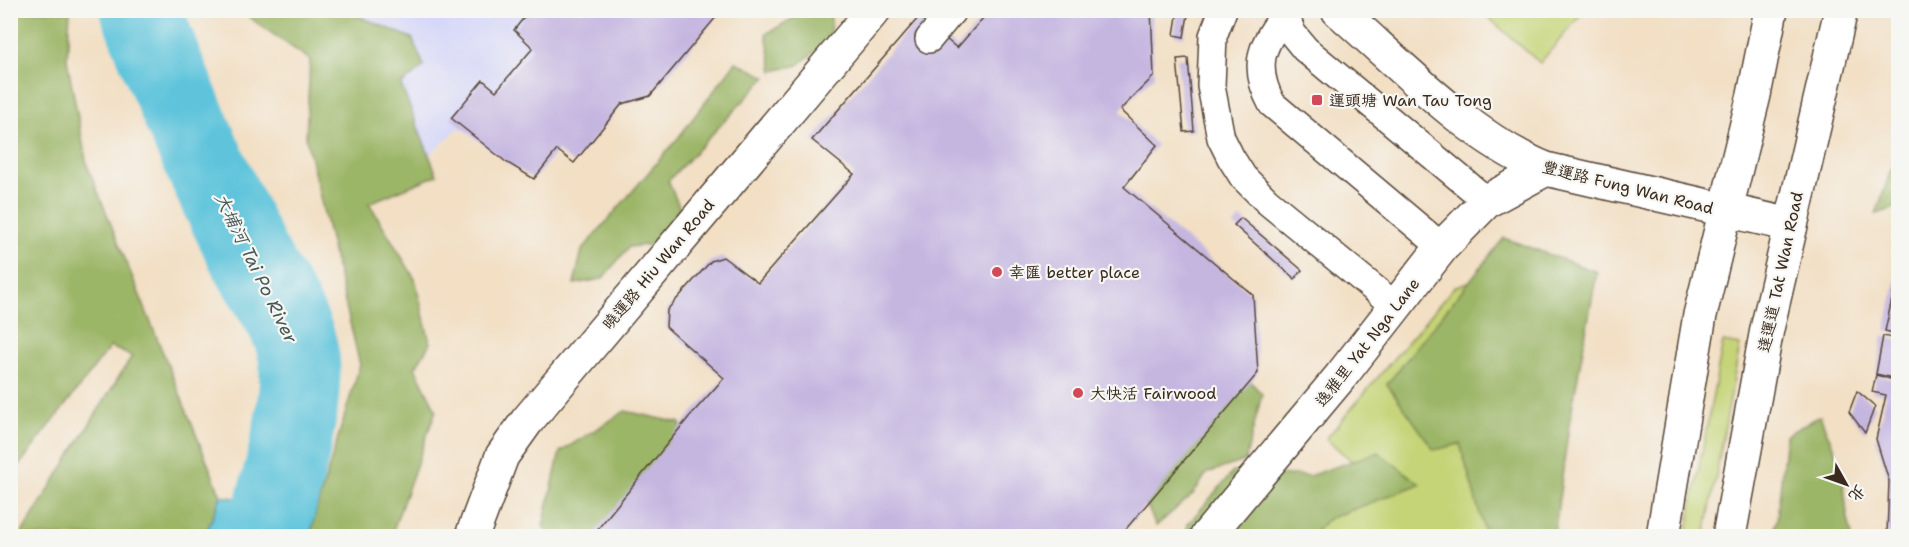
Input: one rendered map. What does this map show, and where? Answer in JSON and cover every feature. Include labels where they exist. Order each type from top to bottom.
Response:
[{"type":"street","name":"曉運路 Hiu Wan Road","points":[[472,537],[502,456],[527,421],[874,10]]},
{"type":"street","name":"豐運路 Fung Wan Road","points":[[1338,10],[1479,132],[1514,156],[1546,169],[1791,225]]},
{"type":"street","points":[[1664,537],[1700,315],[1727,211],[1771,10]]},
{"type":"street","name":"達運道 Tat Wan Road","points":[[1730,537],[1767,329],[1841,10]]},
{"type":"street","name":"逸雅里 Yat Nga Lane","points":[[1207,537],[1341,376],[1394,305],[1442,247],[1487,201],[1546,169]]},
{"type":"lane","points":[[929,39],[953,10]]},
{"type":"lane","points":[[1223,10],[1213,36],[1211,77],[1215,114],[1221,138],[1231,158],[1243,177],[1267,201],[1394,305]]},
{"type":"lane","points":[[1287,13],[1292,33],[1305,49],[1487,201]]},
{"type":"lane","points":[[1287,13],[1270,36],[1261,56],[1261,84],[1272,104],[1442,247]]},
{"type":"shaded area","points":[[349,11],[722,11],[650,96],[622,104],[574,163],[557,151],[534,179],[506,162],[460,127],[391,191],[374,97]]},
{"type":"green space","points":[[11,11],[70,11],[67,60],[87,165],[221,496],[205,536],[20,536],[132,356],[110,347],[11,476]]},
{"type":"green space","points":[[240,11],[346,11],[412,38],[424,66],[401,85],[437,175],[369,203],[415,279],[430,343],[415,368],[436,410],[391,536],[310,536],[360,365],[306,138],[310,60]]},
{"type":"green space","points":[[806,11],[831,11],[830,40],[798,65],[773,71],[766,34]]},
{"type":"green space","points":[[1481,11],[1584,11],[1540,63]]},
{"type":"green space","points":[[736,62],[766,77],[668,181],[680,208],[656,244],[629,247],[602,279],[574,284],[582,250],[678,138]]},
{"type":"green space","points":[[1898,149],[1898,207],[1876,214]]},
{"type":"green space","points":[[1504,238],[1597,272],[1569,425],[1554,536],[1486,536],[1460,444],[1434,450],[1387,384]]},
{"type":"green space","points":[[1502,270],[1508,536],[1290,536],[1353,462],[1326,439],[1454,287]]},
{"type":"green space","points":[[1723,342],[1740,345],[1705,536],[1686,536]]},
{"type":"green space","points":[[1239,370],[1262,394],[1245,461],[1207,473],[1194,493],[1156,526],[1141,492]]},
{"type":"green space","points":[[625,411],[680,423],[689,471],[626,536],[549,536],[543,526],[560,452]]},
{"type":"green space","points":[[1820,416],[1842,467],[1852,536],[1772,536],[1777,519],[1786,435]]},
{"type":"green space","points":[[1378,452],[1420,484],[1328,519],[1312,536],[1185,536],[1188,524],[1233,472],[1309,476]]},
{"type":"water","points":[[221,496],[316,510],[310,536],[205,536]]},
{"type":"building","points":[[530,10],[722,10],[650,96],[622,104],[574,163],[557,150],[534,179],[506,162],[451,118],[483,80],[496,91],[533,48],[514,30]]},
{"type":"building","name":"幸匯 better place","points":[[990,10],[1151,10],[1154,76],[1120,110],[1157,145],[1124,187],[1253,295],[1258,373],[1120,536],[592,536],[689,417],[724,378],[666,327],[667,310],[711,261],[723,257],[758,283],[854,174],[812,140],[919,17],[957,48]]},
{"type":"building","points":[[1178,10],[1189,10],[1184,37],[1174,35]]},
{"type":"building","points":[[1188,58],[1194,131],[1184,132],[1177,59]]},
{"type":"building","points":[[1241,218],[1302,270],[1295,279],[1234,225]]},
{"type":"building","points":[[1898,271],[1898,334],[1885,331]]},
{"type":"building","points":[[1883,336],[1898,339],[1898,379],[1876,374]]},
{"type":"building","points":[[1876,375],[1898,381],[1897,533],[1887,534],[1889,481],[1876,439],[1886,395],[1872,392]]},
{"type":"building","points":[[1857,391],[1875,406],[1865,433],[1849,412]]},
{"type":"waterway","name":"大埔河 Tai Po River","points":[[141,10],[206,165],[249,256],[282,311],[299,355],[299,392],[293,434],[267,536]]},
{"type":"place","name":"運頭塘 Wan Tau Tong","points":[[1317,100]]},
{"type":"place","name":"幸匯 better place","points":[[997,272]]},
{"type":"place","name":"大快活 Fairwood","points":[[1078,393]]}]
